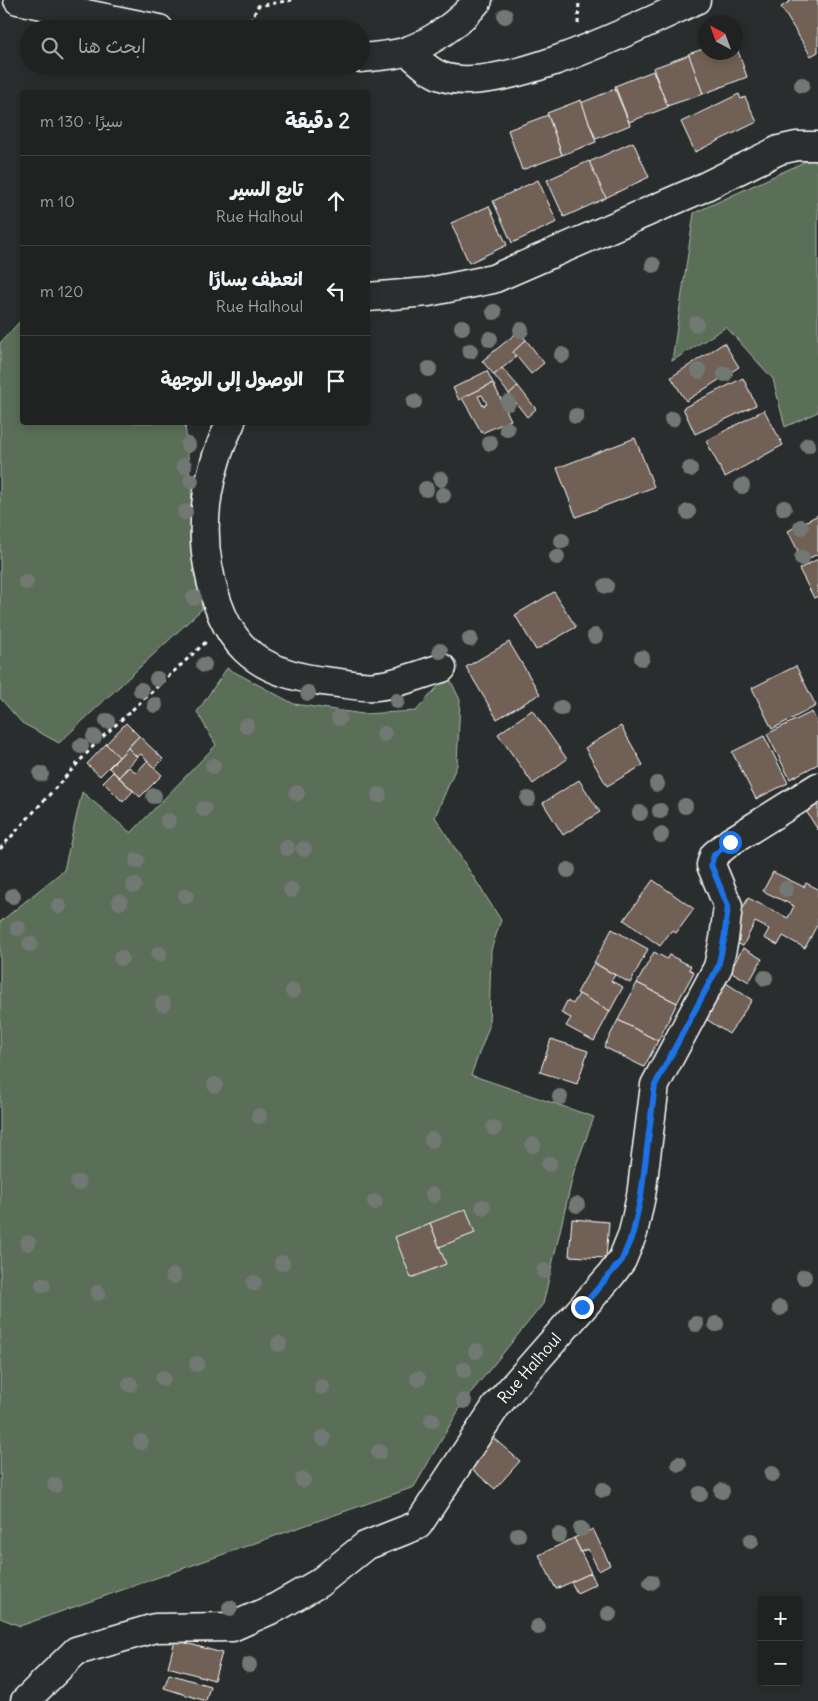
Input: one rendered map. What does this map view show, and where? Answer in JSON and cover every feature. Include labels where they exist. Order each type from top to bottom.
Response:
[{"type":"street","points":[[18,0],[115,20]]},
{"type":"street","points":[[370,57],[407,51],[447,29],[469,12],[478,0]]},
{"type":"street","points":[[407,51],[440,76],[471,81],[506,77],[630,30],[696,0]]},
{"type":"street","points":[[370,297],[428,292],[493,279],[689,194],[779,150],[797,146],[818,146]]},
{"type":"street","points":[[230,425],[215,463],[205,503],[204,546],[211,585],[226,624],[235,640],[253,658],[271,669],[302,679],[376,686],[442,668]]},
{"type":"street","name":"Rue Halhoul","points":[[25,1701],[76,1651],[155,1628],[232,1627],[276,1607],[319,1583],[365,1546],[418,1526],[497,1404],[612,1275],[622,1260],[633,1233],[641,1196],[655,1085],[718,967],[724,940],[728,906],[711,865],[714,855],[730,842],[818,788]]},
{"type":"path","points":[[251,20],[258,6],[292,0]]},
{"type":"path","points":[[0,848],[97,742],[226,624]]},
{"type":"green space","points":[[813,158],[818,165],[818,412],[785,427],[773,379],[726,327],[672,361],[694,213]]},
{"type":"green space","points":[[20,321],[20,425],[185,425],[202,609],[59,743],[22,723],[0,698],[0,343]]},
{"type":"green space","points":[[227,668],[294,704],[363,714],[416,711],[448,675],[460,700],[457,765],[435,817],[501,920],[491,950],[489,1027],[471,1075],[594,1117],[574,1171],[543,1304],[464,1401],[414,1487],[20,1626],[0,1618],[0,922],[64,870],[82,792],[131,833],[216,745],[197,712]]},
{"type":"building","points":[[792,0],[818,0],[818,52],[811,56],[781,7]]},
{"type":"building","points":[[698,51],[698,60],[741,60],[747,77],[703,94],[688,54]]},
{"type":"building","points":[[689,55],[703,94],[667,106],[653,68]]},
{"type":"building","points":[[653,71],[668,107],[629,122],[615,86]]},
{"type":"building","points":[[615,89],[630,125],[596,139],[581,103]]},
{"type":"building","points":[[739,94],[741,99],[745,97],[757,122],[695,152],[681,122]]},
{"type":"building","points":[[581,100],[596,142],[562,155],[547,113]]},
{"type":"building","points":[[548,115],[562,155],[522,170],[508,130]]},
{"type":"building","points":[[633,142],[649,177],[605,198],[589,162]]},
{"type":"building","points":[[589,161],[606,198],[564,217],[547,180]]},
{"type":"building","points":[[538,180],[557,222],[512,243],[493,201]]},
{"type":"building","points":[[489,206],[507,245],[469,263],[451,223]]},
{"type":"building","points":[[519,331],[526,340],[513,352],[516,357],[494,375],[482,361]]},
{"type":"building","points":[[526,340],[544,363],[531,374],[513,352]]},
{"type":"building","points":[[724,343],[739,367],[686,401],[671,377]]},
{"type":"building","points":[[502,368],[518,386],[509,394],[494,375]]},
{"type":"building","points":[[487,371],[493,383],[459,400],[453,388]]},
{"type":"building","points":[[743,378],[756,405],[695,434],[683,408]]},
{"type":"building","points":[[493,383],[511,420],[482,433],[462,398]],"holes":[[[482,395],[487,404],[483,406],[478,396]]]},
{"type":"building","points":[[518,386],[536,409],[527,417],[509,394]]},
{"type":"building","points":[[764,410],[783,445],[725,477],[706,441]]},
{"type":"building","points":[[635,438],[654,487],[576,517],[557,468]]},
{"type":"building","points":[[818,515],[818,554],[803,561],[788,531]]},
{"type":"building","points":[[818,559],[818,596],[814,598],[799,569]]},
{"type":"building","points":[[554,592],[576,627],[536,650],[515,615]]},
{"type":"building","points":[[509,642],[540,694],[497,719],[466,667]]},
{"type":"building","points":[[796,666],[816,706],[772,729],[752,688]]},
{"type":"building","points":[[532,710],[567,759],[533,784],[498,734]]},
{"type":"building","points":[[812,712],[818,724],[818,764],[790,779],[767,734]]},
{"type":"building","points":[[126,723],[139,736],[119,757],[106,744]]},
{"type":"building","points":[[621,726],[643,765],[607,786],[585,748]]},
{"type":"building","points":[[139,736],[163,759],[154,768],[141,754],[137,757],[128,748]]},
{"type":"building","points":[[764,736],[788,783],[756,799],[732,752]]},
{"type":"building","points":[[106,744],[119,757],[100,776],[87,764]]},
{"type":"building","points":[[128,748],[137,757],[119,777],[109,768]]},
{"type":"building","points":[[147,761],[162,775],[140,797],[119,777],[129,767],[136,773]]},
{"type":"building","points":[[113,772],[133,791],[123,802],[103,782]]},
{"type":"building","points":[[579,780],[600,812],[563,835],[543,803]]},
{"type":"building","points":[[818,796],[818,830],[803,806]]},
{"type":"building","points":[[773,872],[804,887],[806,883],[818,889],[818,923],[805,948],[783,936],[778,945],[764,938],[769,929],[755,922],[743,946],[727,939],[748,898],[788,918],[794,906],[763,891]]},
{"type":"building","points":[[653,880],[694,909],[676,933],[672,930],[660,946],[624,920]]},
{"type":"building","points":[[612,929],[648,949],[630,983],[594,963]]},
{"type":"building","points":[[743,948],[762,959],[749,982],[730,971]]},
{"type":"building","points":[[654,952],[667,959],[669,955],[691,966],[689,969],[694,972],[677,1003],[637,983]]},
{"type":"building","points":[[594,963],[615,975],[611,981],[623,987],[610,1011],[577,993]]},
{"type":"building","points":[[720,979],[752,1000],[729,1034],[697,1013]]},
{"type":"building","points":[[637,983],[677,1003],[658,1041],[618,1020]]},
{"type":"building","points":[[579,994],[610,1011],[594,1041],[566,1026],[571,1018],[561,1013],[567,1001],[573,1004]]},
{"type":"building","points":[[618,1020],[658,1041],[644,1067],[604,1047]]},
{"type":"building","points":[[551,1039],[588,1051],[577,1084],[540,1072]]},
{"type":"building","points":[[466,1209],[475,1233],[439,1247],[430,1223]]},
{"type":"building","points":[[572,1219],[609,1222],[606,1258],[569,1256]]},
{"type":"building","points":[[430,1223],[446,1264],[411,1278],[395,1237]]},
{"type":"building","points":[[492,1437],[520,1461],[495,1489],[467,1465]]},
{"type":"building","points":[[593,1529],[610,1565],[599,1571],[588,1549],[581,1552],[574,1538]]},
{"type":"building","points":[[574,1538],[591,1573],[556,1589],[539,1555]]},
{"type":"building","points":[[591,1573],[596,1584],[577,1593],[571,1582]]},
{"type":"building","points":[[175,1640],[222,1653],[214,1680],[168,1667]]},
{"type":"building","points":[[169,1674],[210,1686],[206,1701],[164,1688]]},
{"type":"route","points":[[582,1307],[612,1275],[622,1260],[633,1233],[641,1196],[655,1085],[718,967],[724,940],[728,906],[711,865],[714,855],[730,842]]}]
